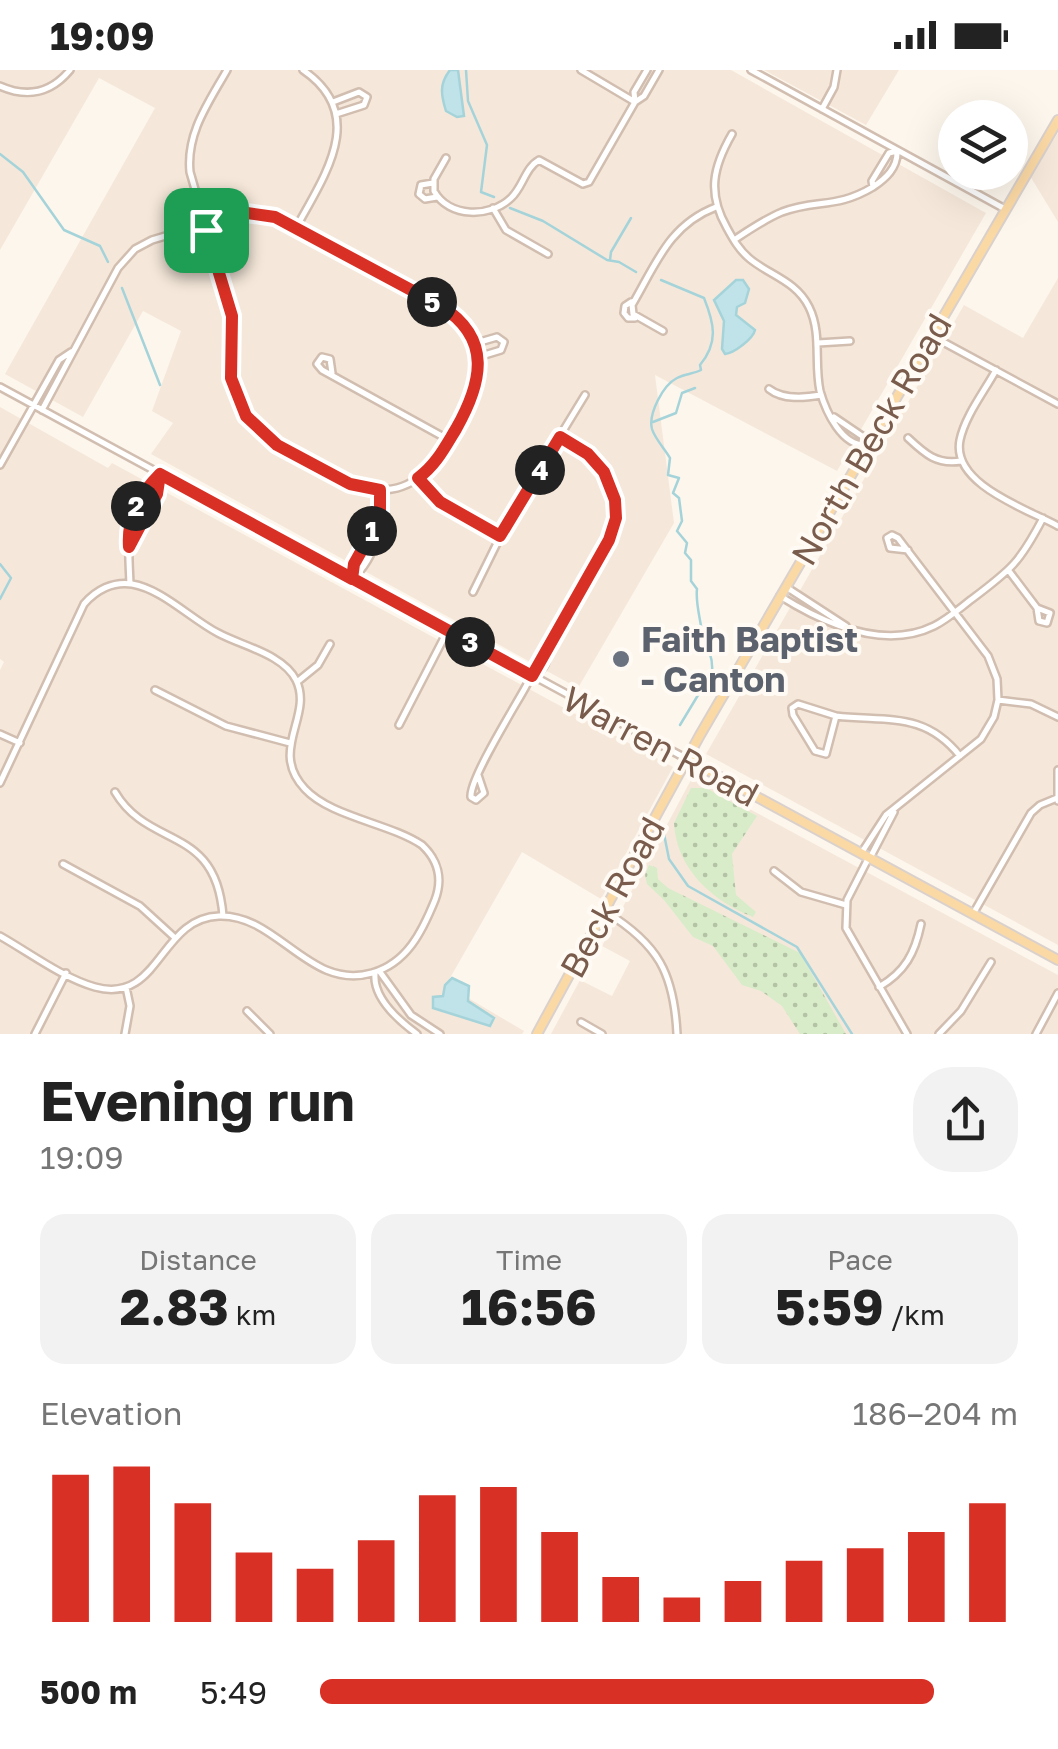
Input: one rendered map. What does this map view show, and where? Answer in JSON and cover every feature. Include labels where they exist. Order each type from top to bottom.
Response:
[{"type":"main road","name":"North Beck Road","points":[[687,759],[1058,120]]},
{"type":"main road","name":"Warren Road","points":[[687,759],[1058,960]]},
{"type":"main road","name":"Beck Road","points":[[537,1034],[687,759]]},
{"type":"street","points":[[0,86],[19,93],[42,91],[70,70]]},
{"type":"street","points":[[42,410],[118,268],[130,253],[152,240],[205,224],[255,213],[275,217],[446,310],[462,324],[474,344],[478,361],[475,394],[435,462],[418,478],[400,487],[380,490],[350,484],[277,445],[246,416],[231,378],[232,316],[205,224],[190,172],[189,150],[196,125],[226,70]]},
{"type":"street","points":[[296,228],[334,156],[338,134],[332,102],[303,70]]},
{"type":"street","points":[[582,70],[634,102]]},
{"type":"street","points":[[634,102],[634,92],[647,70]]},
{"type":"street","points":[[446,158],[433,182],[437,197],[471,213],[494,208],[510,199],[533,163],[540,160],[582,184],[588,182],[634,102],[644,96],[659,70]]},
{"type":"street","points":[[751,70],[1005,209]]},
{"type":"street","points":[[822,109],[834,87],[837,70]]},
{"type":"street","points":[[332,102],[359,92],[367,96],[364,106],[336,114]]},
{"type":"street","points":[[732,134],[715,168],[716,207],[750,259],[799,292],[814,320],[821,395],[844,437],[858,446],[867,446],[862,436],[832,415]]},
{"type":"street","points":[[734,240],[784,212],[842,202],[873,187],[885,180],[898,160],[897,150]]},
{"type":"street","points":[[873,187],[872,181],[888,153],[897,150]]},
{"type":"street","points":[[433,182],[421,185],[419,194],[428,199],[437,197]]},
{"type":"street","points":[[663,330],[637,317],[631,309],[634,302],[680,228],[694,216],[716,207]]},
{"type":"street","points":[[494,208],[506,230],[548,254]]},
{"type":"street","points":[[932,336],[1058,404]]},
{"type":"street","points":[[474,344],[496,337],[504,342],[501,350],[478,361]]},
{"type":"street","points":[[817,343],[850,341]]},
{"type":"street","points":[[0,466],[59,360],[71,352]]},
{"type":"street","points":[[996,370],[962,433],[961,461],[976,482],[1058,526]]},
{"type":"street","points":[[332,374],[449,440]]},
{"type":"street","name":"Warren Road","points":[[0,387],[687,759]]},
{"type":"street","points":[[769,389],[773,394],[793,398],[821,395]]},
{"type":"street","points":[[473,592],[500,536],[586,395]]},
{"type":"street","points":[[478,775],[609,540],[616,518],[615,500],[604,472],[588,454],[560,437]]},
{"type":"street","points":[[908,438],[934,460],[961,461]]},
{"type":"street","points":[[129,547],[157,494],[160,474]]},
{"type":"street","points":[[130,584],[130,520],[144,489],[160,474]]},
{"type":"street","points":[[418,478],[440,502],[500,536]]},
{"type":"street","points":[[352,579],[364,569],[372,552],[380,518],[380,490]]},
{"type":"street","points":[[780,596],[836,626],[874,634],[901,636],[932,627],[1009,571],[1024,554],[1043,518]]},
{"type":"street","points":[[907,1034],[848,934],[846,904],[867,856],[895,809],[986,732],[998,700],[991,661],[908,550]]},
{"type":"street","points":[[1009,571],[1037,608]]},
{"type":"street","points":[[0,782],[84,604],[105,587],[130,584],[280,662],[297,682],[300,702],[290,742],[293,770],[308,793],[415,840],[428,850],[436,864],[438,892],[418,936],[403,956],[377,972],[348,976],[325,971],[251,923],[224,916],[196,921],[174,937],[150,971],[126,986],[98,987],[0,936]]},
{"type":"street","points":[[786,587],[846,626]]},
{"type":"street","points":[[399,725],[448,630]]},
{"type":"street","points":[[297,682],[318,665],[330,644]]},
{"type":"street","points":[[155,690],[226,726],[290,742]]},
{"type":"street","points":[[998,700],[1030,704],[1058,717]]},
{"type":"street","points":[[836,716],[829,750],[820,754],[792,710],[800,704],[836,716],[919,724],[937,732],[960,756]]},
{"type":"street","points":[[0,734],[20,744]]},
{"type":"street","points":[[973,914],[1031,813],[1040,804],[1058,799],[1058,770]]},
{"type":"street","points":[[116,792],[124,806],[138,817],[183,842],[204,859],[219,884],[224,916]]},
{"type":"street","points":[[63,864],[140,906],[174,937]]},
{"type":"street","points":[[774,871],[801,892],[846,904]]},
{"type":"street","points":[[606,912],[638,934],[662,964],[674,999],[677,1034]]},
{"type":"street","points":[[880,988],[905,966],[916,946],[921,924]]},
{"type":"street","points":[[940,1034],[961,1011],[991,962]]},
{"type":"street","points":[[384,976],[387,968]]},
{"type":"street","points":[[35,1034],[66,972]]},
{"type":"street","points":[[377,972],[384,976],[411,1015],[440,1034]]},
{"type":"street","points":[[373,980],[377,972]]},
{"type":"street","points":[[366,974],[385,1004],[417,1034]]},
{"type":"street","points":[[125,1034],[130,1006],[126,986]]},
{"type":"street","points":[[1036,1034],[1058,992]]},
{"type":"street","points":[[385,1004],[396,998]]},
{"type":"street","points":[[247,1012],[270,1034]]},
{"type":"street","points":[[581,1022],[602,1034]]},
{"type":"shaded area","points":[[0,70],[731,70],[938,186],[938,190],[945,190],[986,213],[837,471],[655,375],[674,523],[578,688],[151,454],[173,423],[152,411],[181,331],[143,311],[83,417],[5,374],[155,108],[99,78],[0,250]]},
{"type":"shaded area","points":[[764,70],[899,70],[866,125]]},
{"type":"shaded area","points":[[1058,133],[1058,222],[1030,176]]},
{"type":"shaded area","points":[[1058,278],[1058,945],[706,754],[964,305],[1023,338]]},
{"type":"shaded area","points":[[0,407],[108,468],[112,463],[673,767],[601,899],[522,852],[446,985],[524,1031],[522,1034],[0,1034],[0,670],[4,662],[0,659]]},
{"type":"shaded area","points":[[692,778],[1058,975],[1058,1034],[551,1034],[580,980],[612,996],[630,961],[602,946]]},
{"type":"green space","points":[[691,788],[706,788],[757,816],[732,854],[736,895],[756,912],[753,917],[711,892],[681,854],[674,823]]},
{"type":"green space","points":[[649,865],[657,868],[658,879],[668,888],[800,953],[846,1034],[800,1034],[782,1006],[761,991],[742,985],[713,946],[693,937],[647,884]]},
{"type":"water","points":[[450,70],[458,70],[464,116],[446,111],[442,90]]},
{"type":"water","points":[[736,280],[743,280],[749,289],[736,315],[755,330],[743,345],[725,354],[724,321],[714,300]]},
{"type":"water","points":[[452,978],[469,986],[468,1001],[494,1018],[490,1026],[433,1008],[433,997],[443,996],[445,985]]},
{"type":"waterway","points":[[466,70],[468,101],[487,145],[481,192],[494,197]]},
{"type":"waterway","points":[[0,154],[23,172],[64,230],[100,246],[108,262]]},
{"type":"waterway","points":[[510,208],[543,221],[607,260],[636,272]]},
{"type":"waterway","points":[[610,260],[631,218]]},
{"type":"waterway","points":[[661,280],[704,298],[713,332],[701,370],[680,377],[667,387],[654,408],[651,423],[670,458],[668,475],[679,478],[673,493],[679,498],[682,521],[677,531],[687,543],[685,553],[691,560],[691,581],[697,589],[703,641],[712,663],[712,672],[680,725]]},
{"type":"waterway","points":[[122,288],[160,385]]},
{"type":"waterway","points":[[653,422],[676,413],[682,393],[695,388]]},
{"type":"waterway","points":[[0,564],[11,578],[0,599]]},
{"type":"waterway","points":[[664,834],[669,859],[688,886],[797,947],[852,1034]]},
{"type":"place","name":"Faith Baptist - Canton","points":[[621,659]]},
{"type":"route","points":[[206,230],[205,224],[238,214],[275,217],[441,306],[462,324],[478,357],[475,394],[442,453],[418,478],[440,502],[500,536],[560,437],[596,460],[608,478],[615,500],[612,533],[532,676],[352,579],[256,526],[160,474],[144,489],[130,520],[129,547],[157,494],[160,474],[352,579],[354,564],[380,518],[380,490],[350,484],[277,445],[246,416],[231,378],[232,316],[206,230]]}]
